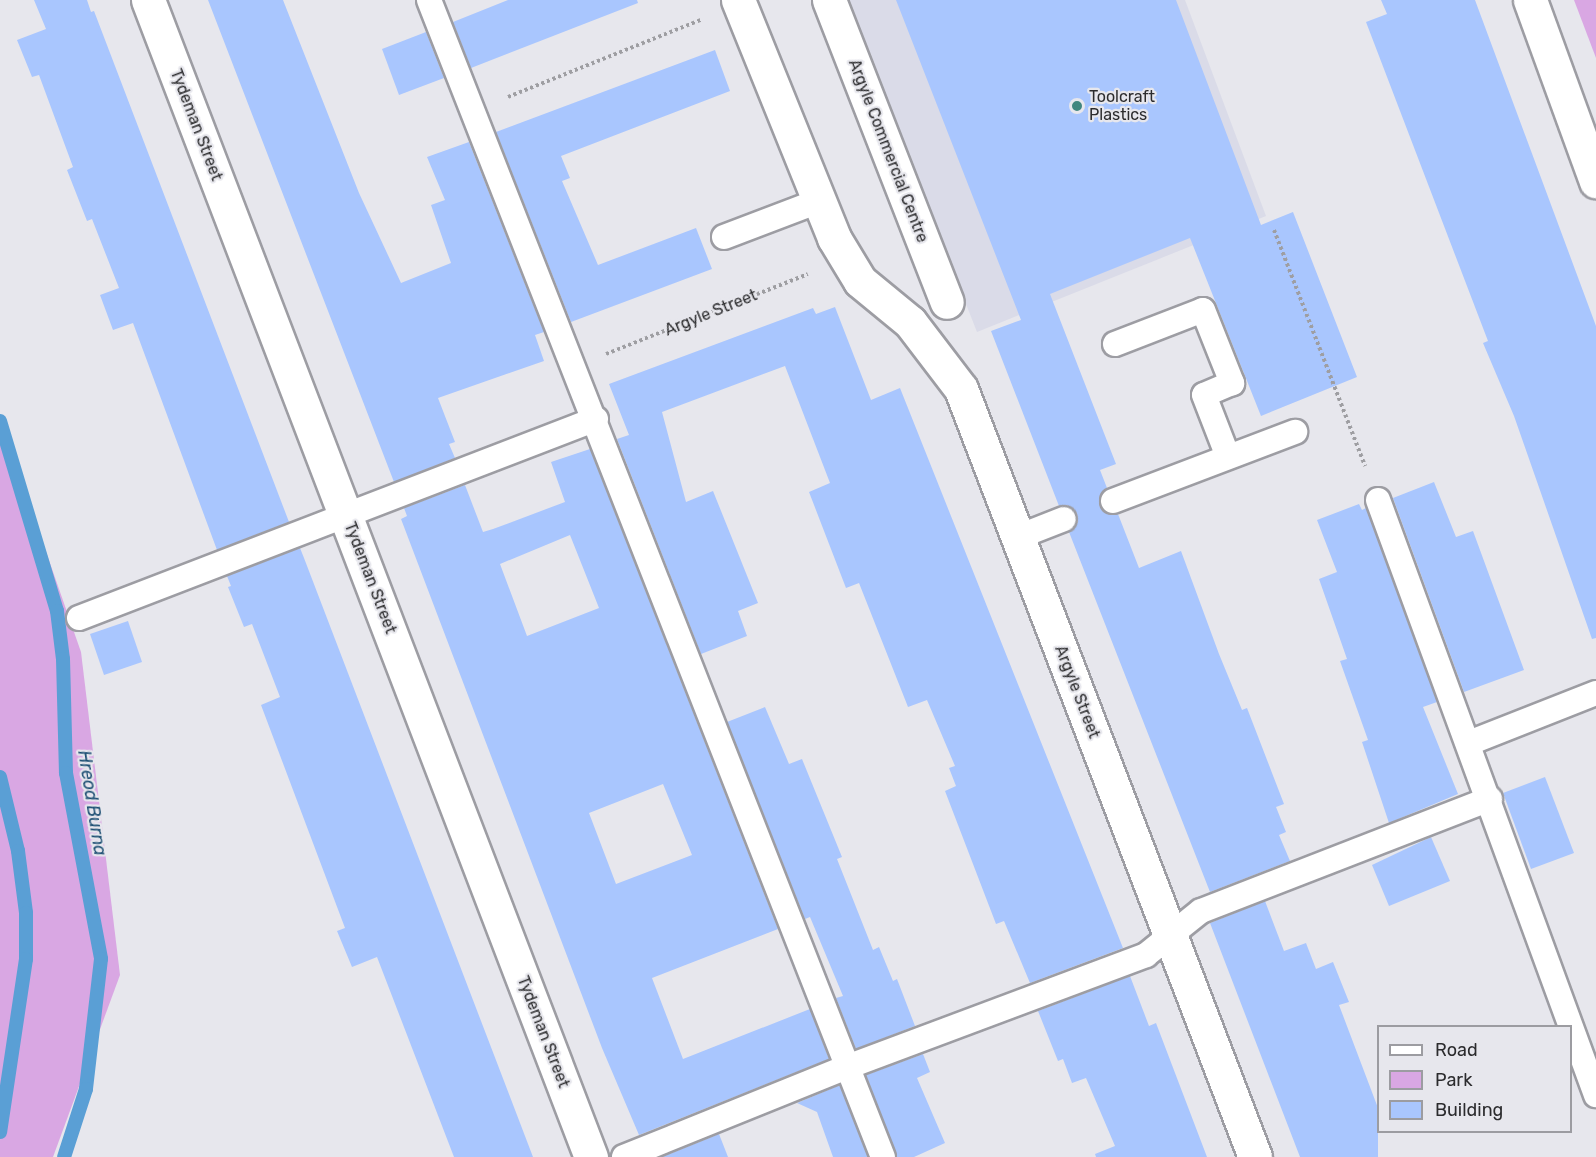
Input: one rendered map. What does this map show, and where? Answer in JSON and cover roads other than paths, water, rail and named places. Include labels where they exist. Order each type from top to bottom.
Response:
[{"type":"street","name":"Tydeman Street","points":[[148,0],[591,1157]]},
{"type":"street","name":"Argyle Commercial Centre","points":[[829,0],[946,302]]},
{"type":"street","points":[[1530,0],[1596,181]]},
{"type":"street","name":"Argyle Street","points":[[739,2],[819,201],[847,259],[860,281],[910,321],[961,389],[1255,1157]]},
{"type":"lane","points":[[429,0],[596,419],[883,1157]]},
{"type":"lane","points":[[724,237],[819,201]]},
{"type":"lane","points":[[1114,345],[1203,310],[1232,383],[1204,394],[1228,457]]},
{"type":"lane","points":[[79,618],[596,419]]},
{"type":"lane","points":[[1113,501],[1295,432]]},
{"type":"lane","points":[[1378,500],[1571,1025]]},
{"type":"lane","points":[[1018,537],[1064,519]]},
{"type":"lane","points":[[1469,743],[1596,693]]},
{"type":"lane","points":[[624,1157],[847,1067],[1146,955],[1169,934],[1201,911],[1490,799]]},
{"type":"lane","points":[[1572,1026],[1596,1093]]},
{"type":"waterway","name":"Hreod Burna","points":[[0,421],[57,611],[63,659],[66,773],[101,959],[86,1089],[64,1157]]},
{"type":"waterway","name":"Hreod Burna","points":[[0,777],[18,851],[26,913],[26,959],[0,1132]]},
{"type":"place","name":"Toolcraft Plastics","points":[[1077,106]]}]
